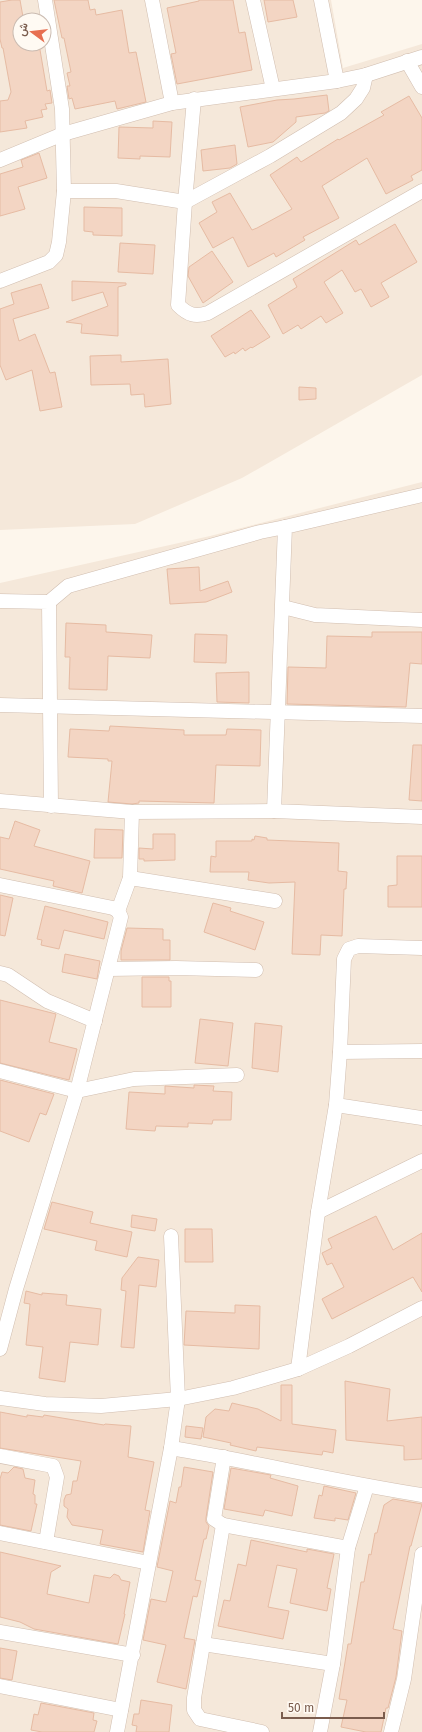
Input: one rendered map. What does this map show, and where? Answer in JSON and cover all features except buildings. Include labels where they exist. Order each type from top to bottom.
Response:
[{"type":"street","points":[[0,281],[49,262],[56,254],[64,191],[63,134],[61,93],[45,0]]},
{"type":"street","points":[[152,0],[172,103]]},
{"type":"street","points":[[253,0],[273,89]]},
{"type":"street","points":[[321,0],[337,81]]},
{"type":"street","points":[[0,160],[63,134],[172,103],[337,81],[366,75],[422,57]]},
{"type":"street","points":[[407,61],[422,87]]},
{"type":"street","points":[[64,191],[116,191],[185,202],[270,156],[341,113],[356,99],[363,88],[366,75]]},
{"type":"street","points":[[194,99],[178,305],[187,314],[197,316],[208,313],[422,191]]},
{"type":"street","points":[[0,601],[49,602],[68,586],[260,532],[422,495]]},
{"type":"street","points":[[274,810],[285,527]]},
{"type":"street","points":[[49,602],[51,806]]},
{"type":"street","points":[[283,607],[315,614],[422,620]]},
{"type":"street","points":[[0,705],[422,716]]},
{"type":"street","points":[[0,801],[132,812],[274,810],[422,817]]},
{"type":"street","points":[[118,911],[130,878],[132,812]]},
{"type":"street","points":[[130,878],[275,901]]},
{"type":"street","points":[[0,885],[113,908],[118,911],[121,917],[77,1091],[16,1289],[0,1349]]},
{"type":"street","points":[[298,1369],[318,1212],[336,1105],[344,959],[349,949],[358,946],[422,948]]},
{"type":"street","points":[[108,969],[256,970]]},
{"type":"street","points":[[0,973],[8,975],[47,1001],[95,1021]]},
{"type":"street","points":[[340,1052],[422,1051]]},
{"type":"street","points":[[0,1071],[77,1091],[134,1079],[237,1075]]},
{"type":"street","points":[[336,1105],[422,1118]]},
{"type":"street","points":[[318,1212],[422,1161]]},
{"type":"street","points":[[117,1732],[171,1448],[178,1399],[171,1236]]},
{"type":"street","points":[[0,1398],[45,1404],[101,1406],[178,1399],[233,1388],[298,1369],[349,1346],[422,1308]]},
{"type":"street","points":[[171,1448],[422,1496]]},
{"type":"street","points":[[0,1456],[53,1466],[57,1477],[46,1542]]},
{"type":"street","points":[[224,1457],[214,1519],[223,1525],[348,1548]]},
{"type":"street","points":[[320,1732],[333,1664],[348,1548],[367,1486]]},
{"type":"street","points":[[223,1525],[194,1698],[194,1710],[200,1719],[262,1732]]},
{"type":"street","points":[[0,1533],[149,1563]]},
{"type":"street","points":[[391,1732],[404,1679],[422,1554]]},
{"type":"street","points":[[0,1632],[132,1656]]},
{"type":"street","points":[[203,1644],[333,1664]]},
{"type":"street","points":[[0,1686],[121,1710]]},
{"type":"shaded area","points":[[0,0],[331,0],[343,68],[422,44],[422,375],[242,478],[135,524],[0,530]]},
{"type":"shaded area","points":[[422,482],[422,1732],[0,1732],[0,583],[210,536]]}]
